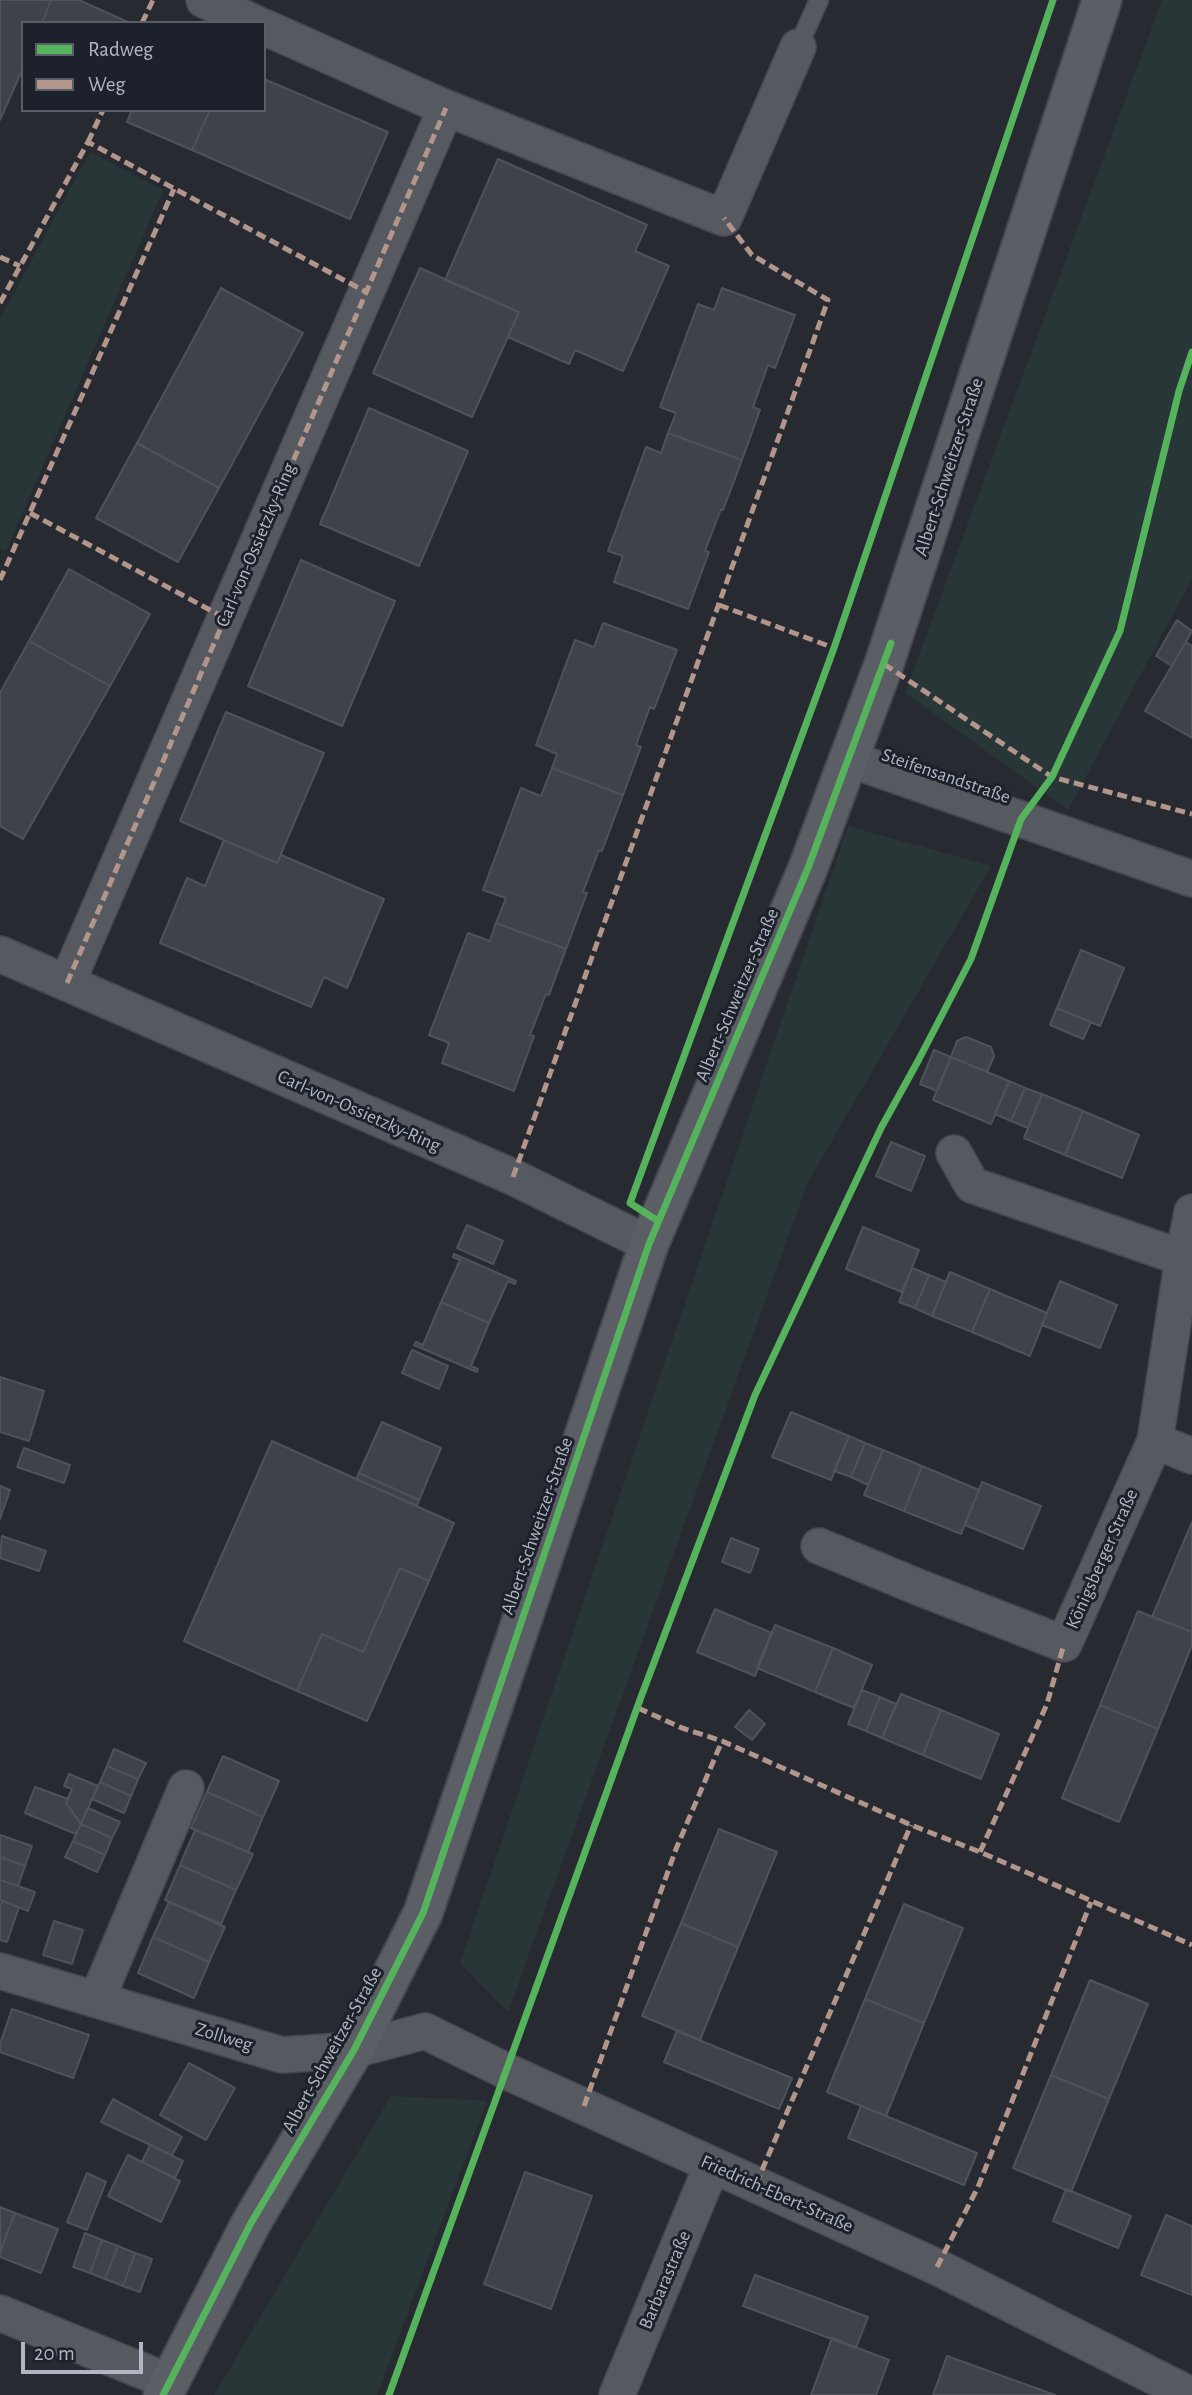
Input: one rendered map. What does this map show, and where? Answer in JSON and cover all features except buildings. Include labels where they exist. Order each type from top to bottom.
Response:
[{"type":"street","points":[[204,0],[251,21]]},
{"type":"street","name":"Albert-Schweitzer-Straße","points":[[167,2389],[251,2223],[354,2050],[423,1913],[649,1244],[808,868],[884,664],[1101,0]]},
{"type":"street","points":[[266,28],[446,108],[724,218],[798,47]]},
{"type":"street","name":"Carl-von-Ossietzky-Ring","points":[[67,983],[446,108]]},
{"type":"street","name":"Steifensandstraße","points":[[849,759],[1192,879]]},
{"type":"street","name":"Carl-von-Ossietzky-Ring","points":[[0,954],[513,1177],[649,1244]]},
{"type":"street","points":[[954,1153],[972,1185],[1182,1258]]},
{"type":"street","name":"Königsberger Straße","points":[[819,1546],[1064,1644],[1155,1440],[1182,1258],[1192,1212]]},
{"type":"street","points":[[1155,1440],[1192,1456]]},
{"type":"street","points":[[97,1999],[186,1788]]},
{"type":"street","name":"Zollweg","points":[[0,1971],[282,2055],[354,2050]]},
{"type":"street","name":"Friedrich-Ebert-Straße","points":[[354,2050],[425,2031],[937,2267],[1191,2395]]},
{"type":"street","name":"Barbarastraße","points":[[617,2395],[712,2165]]},
{"type":"street","points":[[0,2313],[167,2389]]},
{"type":"lane","points":[[798,47],[819,0]]},
{"type":"shaded area","points":[[1162,0],[1192,0],[1192,579],[1068,810],[905,693]]},
{"type":"shaded area","points":[[90,152],[163,190],[6,551],[0,548],[0,319]]},
{"type":"shaded area","points":[[848,826],[991,866],[808,1182],[508,2012],[460,1963]]},
{"type":"shaded area","points":[[391,2096],[487,2101],[377,2395],[214,2395]]},
{"type":"marked path","points":[[143,21],[153,0]]},
{"type":"marked path","points":[[67,983],[446,108]]},
{"type":"marked path","points":[[88,142],[102,112]]},
{"type":"marked path","points":[[0,303],[88,142],[366,292]]},
{"type":"marked path","points":[[0,580],[174,189]]},
{"type":"marked path","points":[[513,1177],[828,300],[752,255],[724,218]]},
{"type":"marked path","points":[[0,257],[20,266]]},
{"type":"marked path","points":[[30,513],[225,618]]},
{"type":"marked path","points":[[719,605],[834,648]]},
{"type":"marked path","points":[[884,664],[1052,777],[1192,814]]},
{"type":"marked path","points":[[980,1852],[1047,1704],[1064,1644]]},
{"type":"marked path","points":[[638,1708],[682,1728],[722,1741],[1192,1945]]},
{"type":"marked path","points":[[584,2106],[676,1849],[722,1741]]},
{"type":"marked path","points":[[756,2184],[911,1825]]},
{"type":"marked path","points":[[937,2267],[978,2187],[1091,1902]]},
{"type":"cycle path","points":[[658,1221],[630,1203],[834,648],[1053,0]]},
{"type":"cycle path","points":[[389,2395],[641,1697],[755,1395],[881,1128],[971,959],[1021,819],[1052,777],[1120,631],[1179,391],[1192,352]]},
{"type":"cycle path","points":[[163,2395],[251,2223],[354,2050],[423,1913],[649,1244],[808,868],[891,643]]}]
